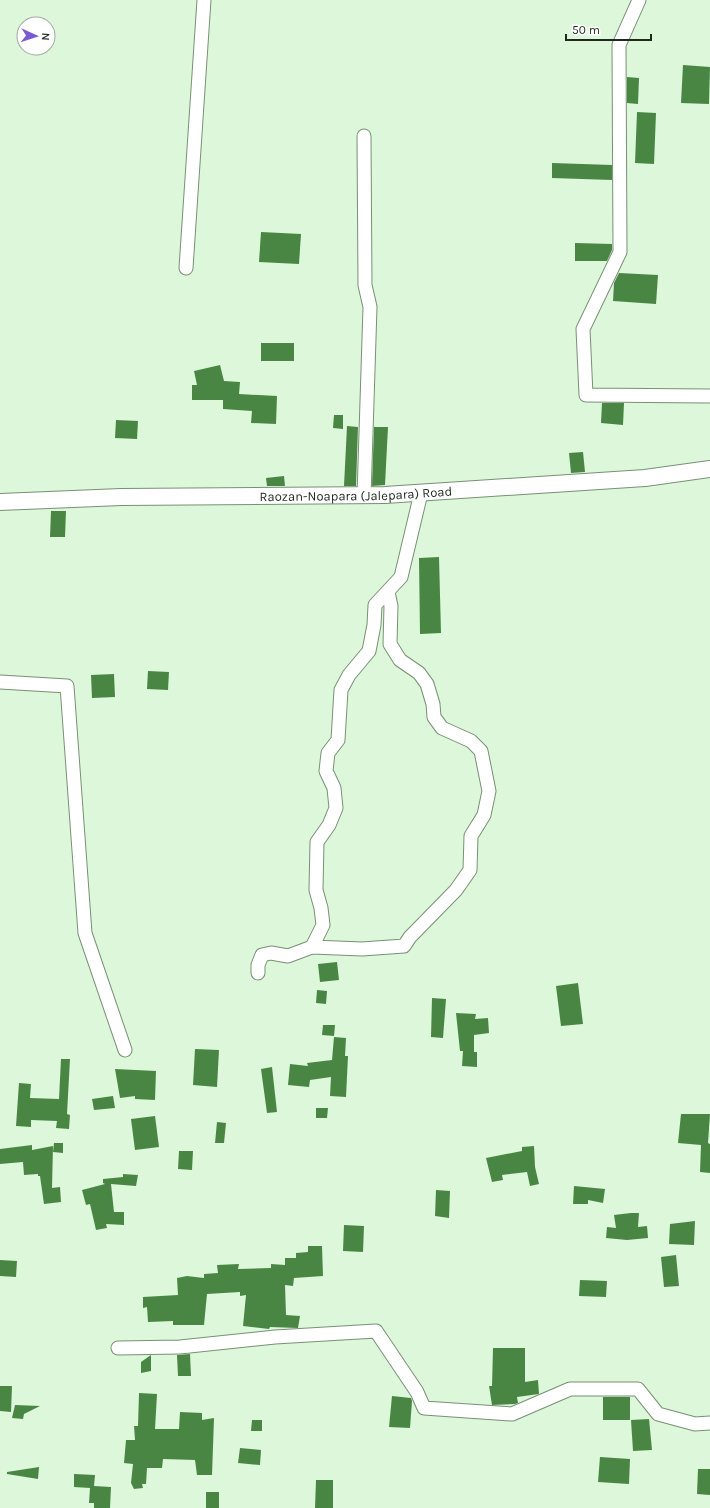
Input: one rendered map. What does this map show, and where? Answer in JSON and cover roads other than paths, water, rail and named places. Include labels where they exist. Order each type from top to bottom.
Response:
[{"type":"main road","name":"Raozan-Noapara (Jalepara) Road","points":[[0,502],[121,497],[364,496],[645,478],[710,469]]},
{"type":"street","points":[[186,268],[204,0]]},
{"type":"street","points":[[640,0],[619,44],[620,252],[583,329],[586,395],[710,396]]},
{"type":"street","points":[[364,136],[365,285],[370,307],[364,496]]},
{"type":"street","points":[[312,947],[323,925],[321,908],[316,890],[317,842],[329,826],[336,808],[334,788],[326,771],[328,753],[338,740],[342,690],[349,674],[369,651],[374,625],[375,605],[401,577],[421,493]]},
{"type":"street","points":[[258,973],[258,965],[262,955],[271,953],[288,956],[312,947],[362,949],[404,946],[410,937],[456,890],[470,870],[470,836],[484,815],[489,791],[481,751],[471,741],[442,728],[434,717],[433,704],[427,684],[419,673],[400,660],[390,644],[390,606],[388,592]]},
{"type":"street","points":[[0,682],[67,686],[85,933],[125,1050]]},
{"type":"street","points":[[118,1348],[180,1347],[275,1337],[376,1332],[417,1392],[424,1408],[512,1414],[570,1389],[638,1389],[658,1414],[696,1424],[710,1423]]}]
